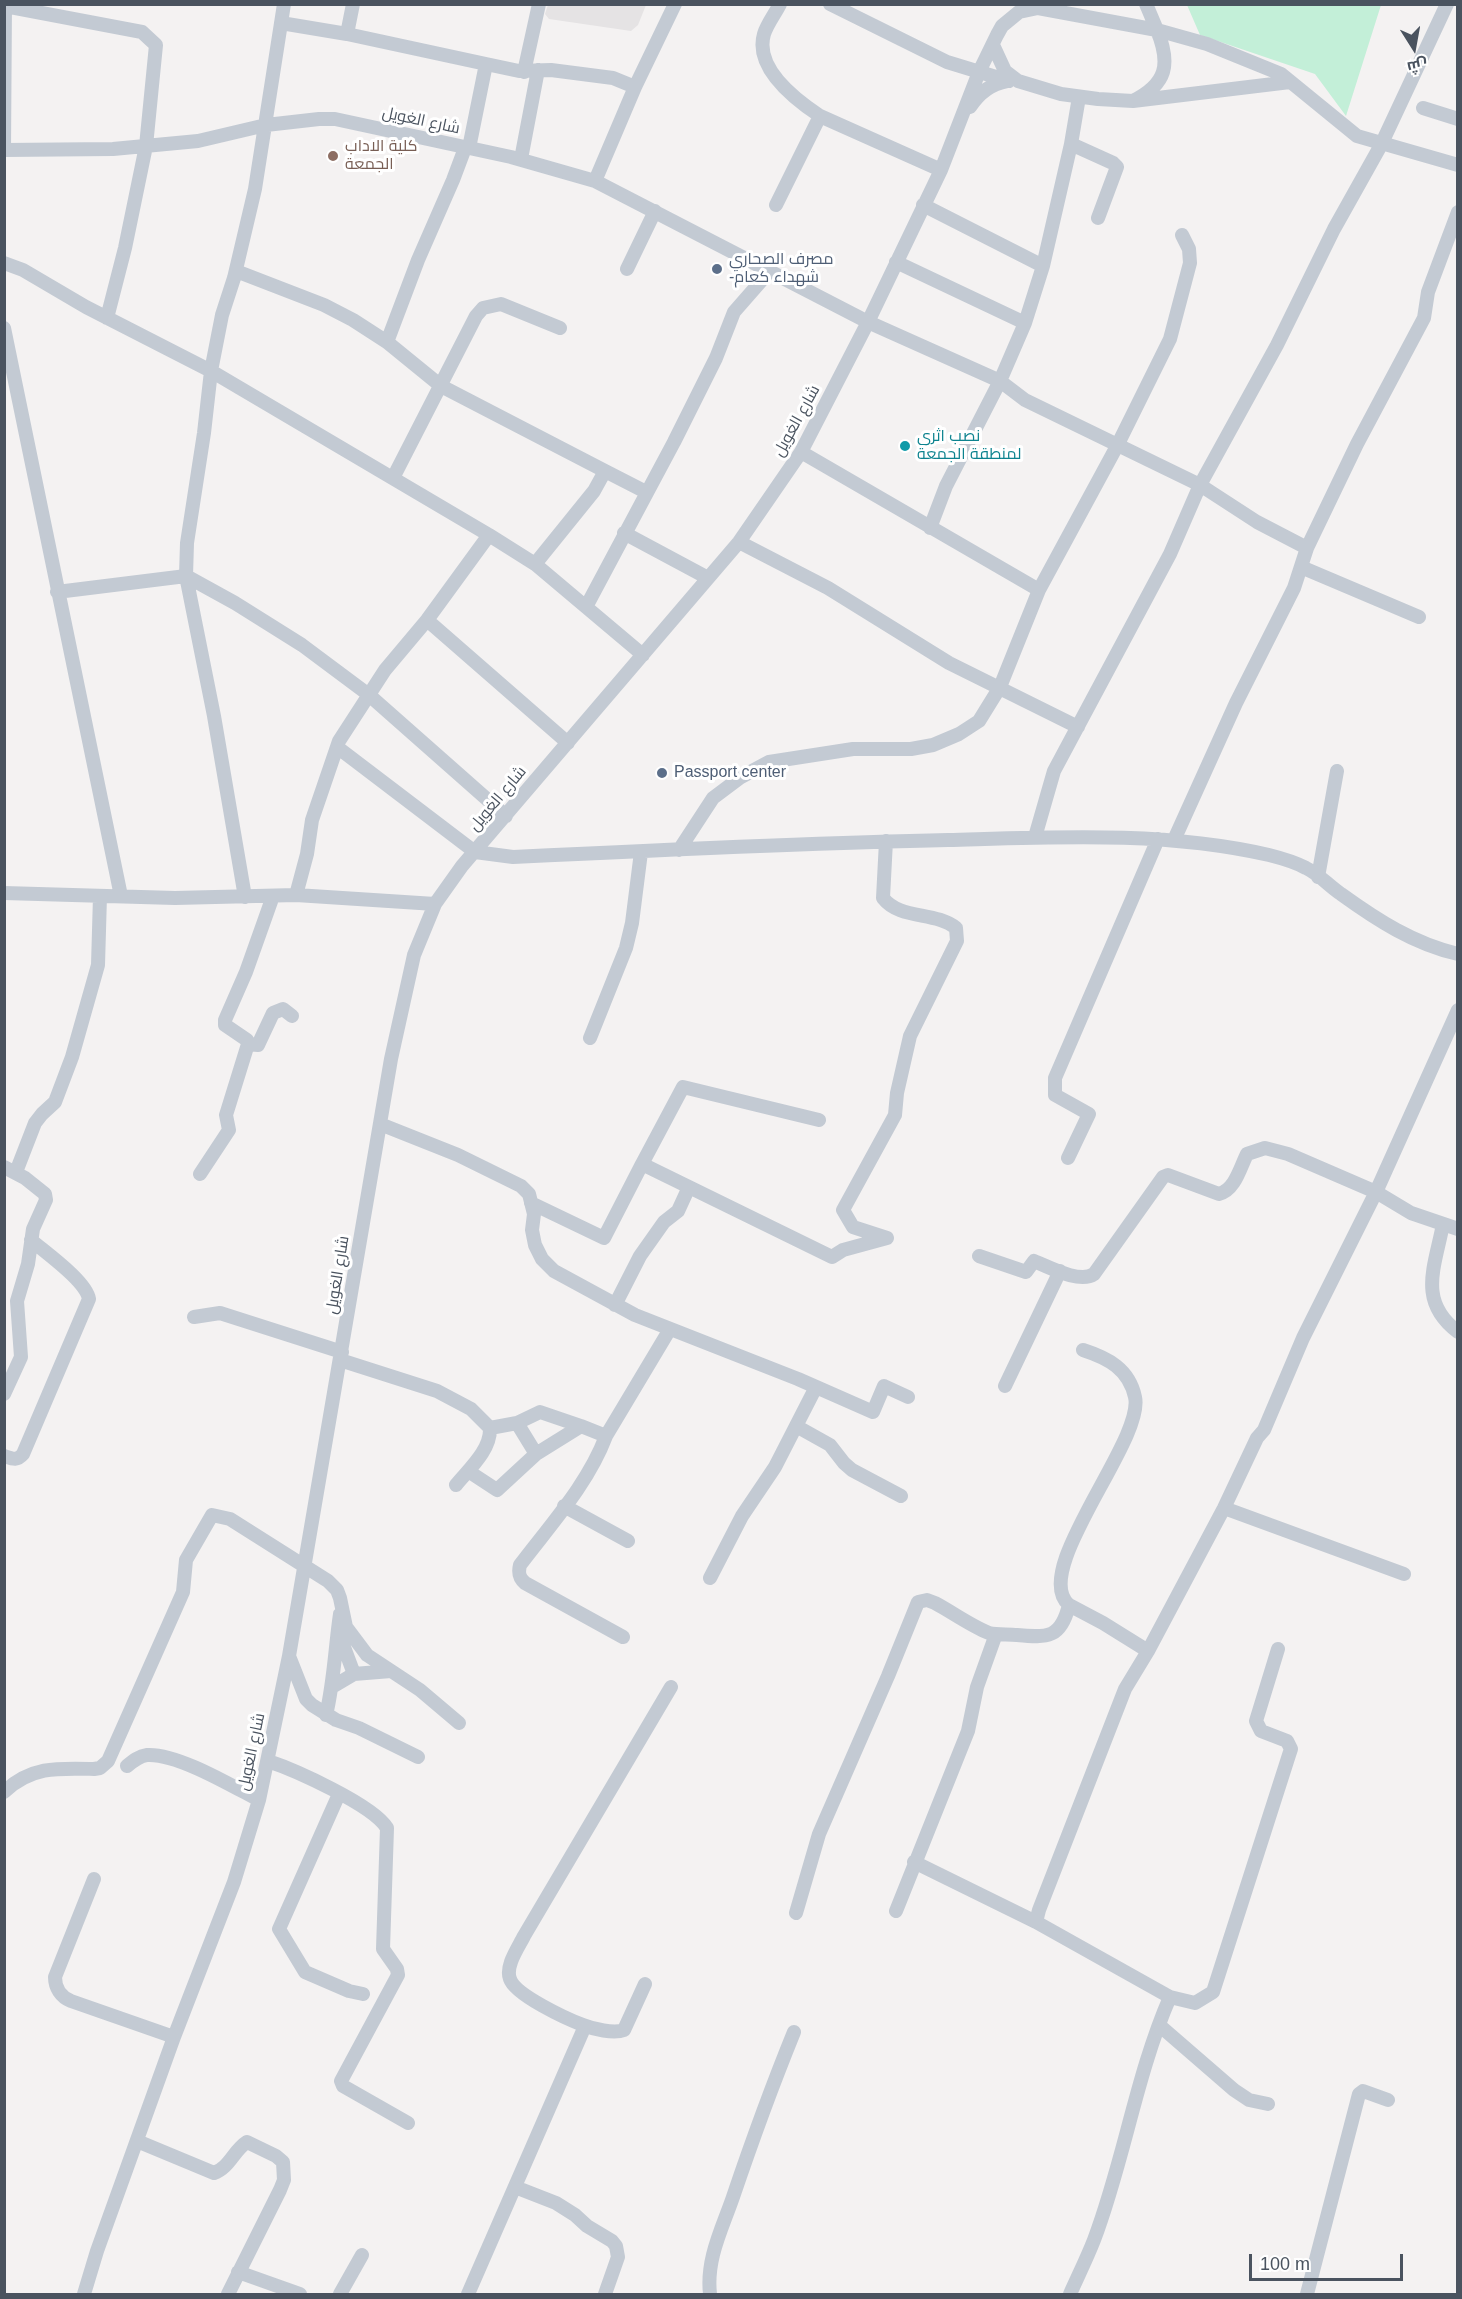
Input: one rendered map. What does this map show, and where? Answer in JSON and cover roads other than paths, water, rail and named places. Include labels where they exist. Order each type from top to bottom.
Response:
[{"type":"street","points":[[245,897],[186,576],[187,543],[211,371],[222,315],[236,271],[255,189],[267,125],[284,4]]},
{"type":"street","points":[[348,34],[353,4]]},
{"type":"street","points":[[521,159],[540,4]]},
{"type":"street","points":[[595,181],[635,87],[675,4]]},
{"type":"street","points":[[780,4],[764,33],[762,48],[782,86],[796,100],[820,116],[941,170]]},
{"type":"street","points":[[830,4],[947,62],[1061,94],[1133,100],[1290,82]]},
{"type":"street","points":[[1133,100],[1154,88],[1163,73],[1165,64],[1164,45],[1146,4]]},
{"type":"street","points":[[1035,837],[1054,771],[1170,554],[1200,485],[1277,345],[1334,229],[1381,145],[1447,4]]},
{"type":"street","points":[[4,150],[5,5],[142,32],[156,45],[157,54],[146,146],[125,248],[107,318]]},
{"type":"street","points":[[1307,548],[1257,522],[1200,485],[1025,400],[1000,381],[868,322],[941,170],[979,72],[1002,26],[1020,8],[1038,8],[1157,30],[1196,41],[1281,74],[1356,136],[1381,145],[1458,165]]},
{"type":"street","points":[[281,23],[348,34],[486,64],[531,71],[614,78],[635,87]]},
{"type":"street","points":[[993,45],[1005,71],[1014,81]]},
{"type":"street","points":[[387,342],[418,260],[467,148],[486,64]]},
{"type":"street","points":[[961,116],[981,93],[993,85],[1014,81]]},
{"type":"street","points":[[930,528],[946,486],[1000,381],[1025,323],[1043,266],[1071,144],[1079,97]]},
{"type":"street","points":[[1423,108],[1458,118]]},
{"type":"street","points":[[776,206],[820,116]]},
{"type":"street","name":"شارع الغويل","points":[[4,150],[146,146],[198,141],[302,119],[335,119],[521,159],[595,181],[868,322],[801,452],[739,542],[462,866],[435,904],[414,955],[391,1059],[289,1656],[259,1800],[234,1882],[174,2037],[97,2251],[84,2295]]},
{"type":"street","points":[[1071,144],[1117,167],[1098,218]]},
{"type":"street","points":[[923,205],[1043,266]]},
{"type":"street","points":[[627,269],[655,211]]},
{"type":"street","points":[[1174,840],[1236,703],[1294,588],[1307,548],[1357,444],[1424,318],[1428,292],[1458,212]]},
{"type":"street","points":[[679,850],[712,798],[741,777],[769,762],[853,749],[911,749],[933,745],[959,734],[979,721],[1000,687],[1039,590],[1117,446],[1170,339],[1190,263],[1189,249],[1182,235]]},
{"type":"street","points":[[4,262],[211,371],[489,535],[535,564],[643,655]]},
{"type":"street","points":[[896,262],[1025,323]]},
{"type":"street","points":[[236,271],[324,305],[387,342],[441,386],[646,492]]},
{"type":"street","points":[[586,608],[716,358],[734,312],[769,272]]},
{"type":"street","points":[[393,478],[476,316],[483,308],[501,304],[560,328]]},
{"type":"street","points":[[4,328],[121,896]]},
{"type":"street","points":[[801,452],[1039,590]]},
{"type":"street","points":[[535,564],[594,491],[605,471]]},
{"type":"street","points":[[624,533],[708,578]]},
{"type":"street","points":[[296,895],[307,854],[312,820],[337,747],[385,670],[427,620],[489,535]]},
{"type":"street","points":[[739,542],[828,588],[949,663],[1078,727]]},
{"type":"street","points":[[1301,567],[1419,617]]},
{"type":"street","points":[[57,591],[186,576],[235,603],[302,645],[369,695],[506,816]]},
{"type":"street","points":[[427,620],[568,742]]},
{"type":"street","points":[[337,747],[475,852],[513,857],[1035,837],[1174,840],[1272,855],[1307,868],[1378,920],[1435,948],[1458,954]]},
{"type":"street","points":[[1318,877],[1338,771]]},
{"type":"street","points":[[1068,1158],[1089,1114],[1055,1095],[1055,1078],[1158,839]]},
{"type":"street","points":[[642,1164],[832,1257],[843,1250],[887,1238],[853,1227],[843,1210],[895,1115],[897,1093],[910,1036],[957,940],[956,928],[948,922],[903,912],[888,905],[883,898],[886,841]]},
{"type":"street","points":[[590,1038],[626,948],[632,923],[641,852]]},
{"type":"street","points":[[4,893],[245,897],[296,895],[435,904]]},
{"type":"street","points":[[4,1394],[21,1357],[17,1301],[28,1264],[33,1229],[46,1198],[35,1186],[10,1169],[35,1123],[55,1102],[72,1057],[98,965],[100,896]]},
{"type":"street","points":[[200,1174],[229,1130],[226,1115],[248,1044],[247,1040],[227,1028],[225,1020],[246,972],[273,896]]},
{"type":"street","points":[[248,1044],[258,1045],[273,1013],[284,1010],[292,1016]]},
{"type":"street","points":[[1036,1922],[1125,1689],[1148,1651],[1224,1508],[1257,1438],[1264,1430],[1303,1338],[1376,1192],[1458,1010]]},
{"type":"street","points":[[531,1203],[604,1238],[683,1087],[819,1120]]},
{"type":"street","points":[[380,1124],[458,1155],[521,1186],[529,1194],[534,1214],[532,1230],[535,1245],[542,1259],[554,1271],[635,1316],[816,1387],[873,1412],[884,1386],[908,1397]]},
{"type":"street","points":[[979,1256],[1026,1272],[1034,1261],[1084,1279],[1094,1274],[1163,1176],[1167,1175],[1219,1194],[1231,1188],[1247,1154],[1265,1148],[1288,1154],[1376,1192],[1411,1213],[1458,1230]]},
{"type":"street","points":[[615,1305],[640,1256],[664,1222],[678,1211],[689,1187]]},
{"type":"street","points":[[1443,1224],[1431,1291],[1437,1311],[1458,1332]]},
{"type":"street","points":[[4,1456],[14,1460],[23,1454],[89,1299],[85,1289],[31,1240]]},
{"type":"street","points":[[1005,1386],[1060,1271]]},
{"type":"street","points":[[194,1317],[220,1313],[437,1391],[471,1409],[490,1428],[490,1439],[456,1485]]},
{"type":"street","points":[[623,1637],[525,1583],[519,1575],[520,1565],[593,1465],[606,1436],[670,1329]]},
{"type":"street","points":[[1083,1350],[1107,1358],[1125,1376],[1136,1398],[1132,1424],[1072,1541],[1062,1574],[1061,1594],[1069,1605],[1148,1651]]},
{"type":"street","points":[[710,1578],[742,1516],[776,1467],[816,1387]]},
{"type":"street","points":[[490,1428],[517,1423],[540,1412],[606,1436]]},
{"type":"street","points":[[517,1423],[536,1454]]},
{"type":"street","points":[[468,1471],[497,1490],[536,1454],[581,1426]]},
{"type":"street","points":[[796,1426],[830,1445],[852,1470],[901,1496]]},
{"type":"street","points":[[564,1506],[628,1541]]},
{"type":"street","points":[[1224,1508],[1404,1574]]},
{"type":"street","points":[[4,1792],[13,1784],[46,1769],[94,1769],[100,1768],[108,1761],[183,1592],[186,1560],[212,1515],[230,1519],[328,1581],[337,1590],[346,1627],[367,1655],[420,1690],[459,1723]]},
{"type":"street","points":[[796,1913],[819,1834],[918,1602],[922,1600],[935,1603],[985,1631],[1037,1637],[1052,1635],[1065,1620],[1069,1605]]},
{"type":"street","points":[[326,1715],[332,1687],[342,1606]]},
{"type":"street","points":[[338,1631],[354,1674]]},
{"type":"street","points":[[896,1911],[968,1731],[977,1687],[996,1634]]},
{"type":"street","points":[[914,1862],[1036,1922],[1170,1997],[1191,2004],[1199,2002],[1213,1992],[1286,1766],[1290,1745],[1284,1739],[1261,1731],[1256,1721],[1278,1649]]},
{"type":"street","points":[[289,1656],[306,1699],[326,1715],[359,1728],[418,1757]]},
{"type":"street","points":[[332,1687],[354,1674],[391,1671]]},
{"type":"street","points":[[645,1984],[624,2030],[618,2032],[585,2026],[515,1988],[510,1980],[510,1966],[524,1936],[671,1687]]},
{"type":"street","points":[[127,1766],[139,1757],[148,1755],[169,1759],[194,1767],[259,1800]]},
{"type":"street","points":[[268,1761],[339,1794],[374,1816],[387,1828],[383,1949],[397,1969],[398,1975],[341,2081],[343,2086],[408,2122]]},
{"type":"street","points":[[339,1794],[279,1929],[305,1972],[363,1994]]},
{"type":"street","points":[[94,1879],[55,1977],[56,1986],[65,1999],[174,2037]]},
{"type":"street","points":[[1070,2295],[1094,2239],[1159,2025],[1170,1997]]},
{"type":"street","points":[[1159,2025],[1234,2090],[1248,2100],[1268,2104]]},
{"type":"street","points":[[468,2295],[585,2026]]},
{"type":"street","points":[[710,2295],[709,2271],[715,2241],[794,2032]]},
{"type":"street","points":[[1307,2295],[1359,2094],[1363,2091],[1388,2100]]},
{"type":"street","points":[[137,2141],[214,2173],[224,2167],[247,2142],[281,2159],[284,2168],[280,2190],[228,2295]]},
{"type":"street","points":[[515,2187],[556,2203],[612,2241],[616,2246],[618,2257],[604,2295]]},
{"type":"street","name":"شارع الغويل","points":[[77,2295],[88,2262],[97,2251]]},
{"type":"street","points":[[340,2295],[362,2254]]},
{"type":"street","points":[[238,2272],[300,2295]]},
{"type":"place","name":"كلية اﻻداب الجمعة","points":[[333,156]]},
{"type":"place","name":"مصرف الصحاري -شهداء كعام","points":[[717,269]]},
{"type":"place","name":"نصب اثري لمنطقة الجمعة","points":[[905,446]]},
{"type":"place","name":"Passport center","points":[[662,773]]}]
